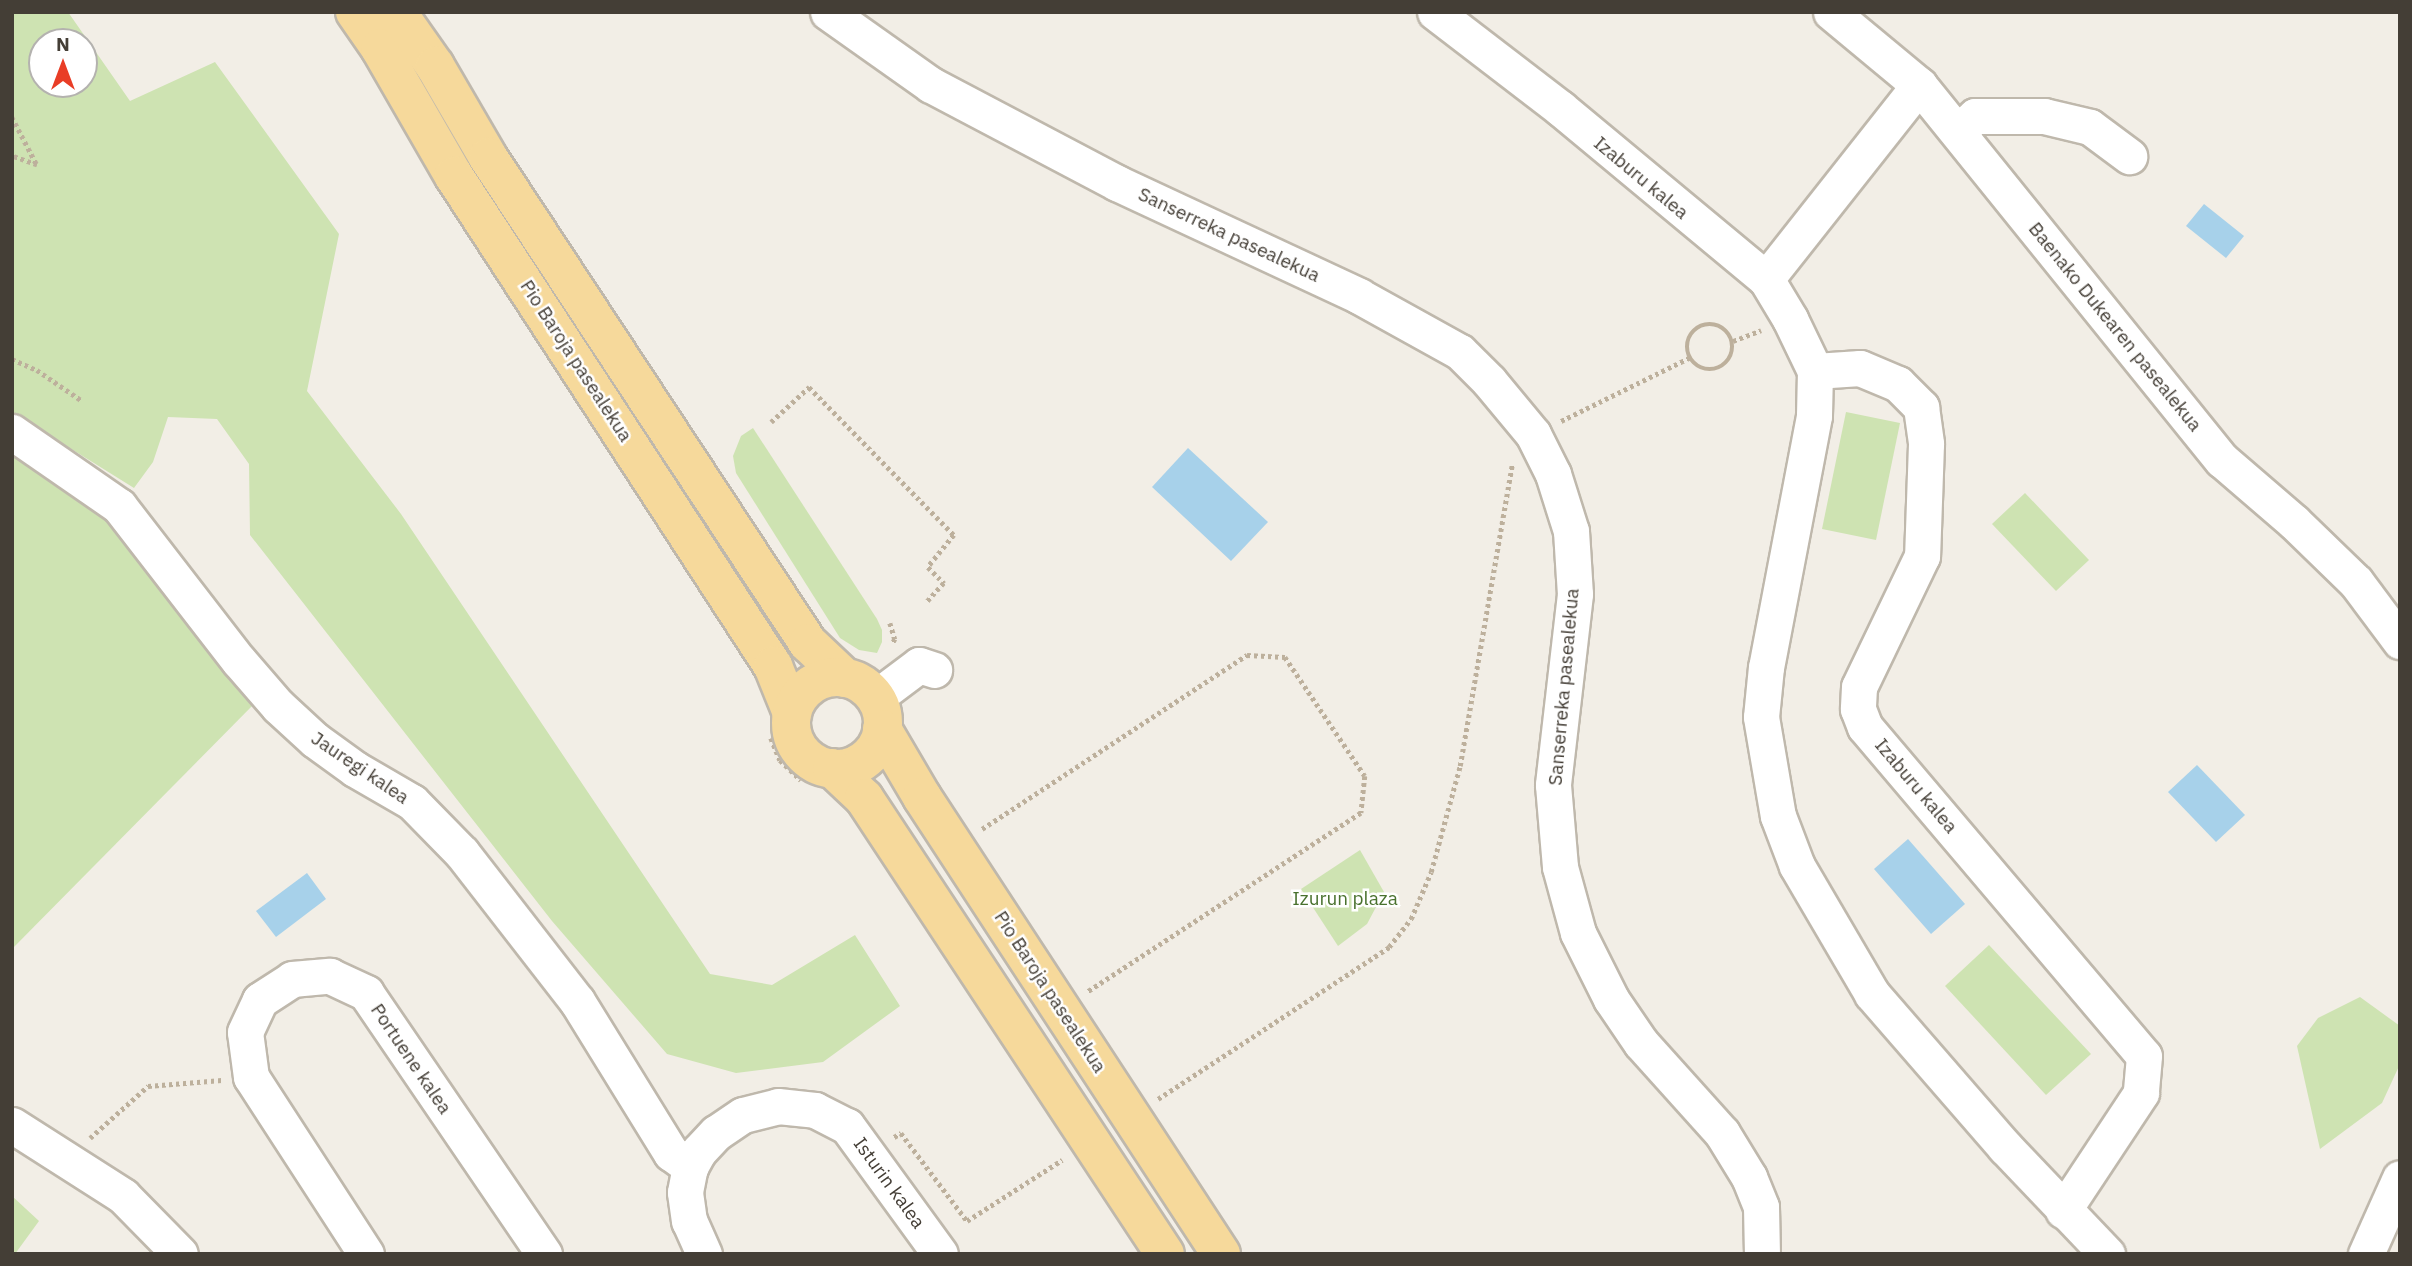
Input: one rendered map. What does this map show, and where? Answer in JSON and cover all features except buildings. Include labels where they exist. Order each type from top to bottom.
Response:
[{"type":"main road","name":"Pio Baroja pasealekua","points":[[355,12],[380,48],[454,176],[761,646],[784,688],[792,713]]},
{"type":"main road","name":"Pio Baroja pasealekua","points":[[397,12],[435,66],[488,157],[808,643],[868,701],[922,797],[1221,1254]]},
{"type":"main road","points":[[821,680],[868,701],[879,740],[865,759],[855,765],[832,768],[819,765],[799,749],[791,726],[792,713],[802,692],[811,685],[821,680]]},
{"type":"main road","points":[[832,768],[864,798],[1165,1254]]},
{"type":"street","name":"Sanserreka pasealekua","points":[[828,12],[931,85],[1117,183],[1359,296],[1460,352],[1489,381],[1533,434],[1553,474],[1571,531],[1575,594],[1553,785],[1560,867],[1578,933],[1611,999],[1633,1032],[1722,1133],[1749,1177],[1761,1207],[1762,1254]]},
{"type":"street","name":"Izaburu kalea","points":[[1435,12],[1560,108],[1766,279],[1790,318],[1815,371],[1814,416],[1766,667],[1761,717],[1778,816],[1797,866],[1872,994],[2063,1211],[2106,1254]]},
{"type":"street","name":"Baenako Dukearen pasealekua","points":[[1831,12],[1919,85],[2222,460],[2294,522],[2356,582],[2400,642]]},
{"type":"street","points":[[1766,279],[1919,85]]},
{"type":"street","points":[[1958,131],[1975,116],[2044,116],[2090,127],[2129,156]]},
{"type":"street","name":"Izaburu kalea","points":[[1815,371],[1860,368],[1898,384],[1921,407],[1926,443],[1922,556],[1859,687],[1858,709],[1865,727],[2144,1056],[2141,1093],[2063,1211]]},
{"type":"street","name":"Jauregi kalea","points":[[12,432],[118,506],[239,661],[278,706],[335,755],[412,802],[462,853],[577,1001],[671,1153],[691,1167]]},
{"type":"street","points":[[868,701],[919,664],[934,670]]},
{"type":"street","name":"Portuene kalea","points":[[366,1254],[251,1077],[245,1032],[260,1000],[292,979],[330,976],[366,993],[544,1254]]},
{"type":"street","name":"Isturin kalea","points":[[691,1167],[699,1151],[716,1133],[743,1115],[778,1106],[815,1111],[847,1126],[869,1152],[940,1254]]},
{"type":"street","points":[[12,1125],[123,1196],[180,1254]]},
{"type":"street","points":[[691,1167],[685,1192],[689,1222],[704,1254]]},
{"type":"street","points":[[2366,1254],[2400,1178]]},
{"type":"path","points":[[12,117],[37,165],[12,156]]},
{"type":"path","points":[[1701,325],[1719,326],[1730,335],[1732,356],[1719,369],[1701,369],[1689,358],[1688,338],[1701,325]]},
{"type":"path","points":[[1154,1101],[1389,947],[1410,919],[1431,872],[1460,766],[1513,459],[1533,434],[1689,358]]},
{"type":"path","points":[[12,359],[37,370],[81,400]]},
{"type":"path","points":[[771,422],[809,387],[954,535],[928,566],[944,583],[927,602]]},
{"type":"path","points":[[978,832],[1247,655],[1285,657],[1365,776],[1361,813],[1084,995]]},
{"type":"path","points":[[66,1160],[148,1086],[251,1077]]},
{"type":"path","points":[[869,1152],[901,1133],[967,1220],[1062,1160]]},
{"type":"green space","points":[[12,12],[68,12],[79,28],[28,28],[28,98],[98,98],[98,55],[130,101],[215,62],[339,234],[307,391],[401,514],[710,974],[772,985],[855,935],[900,1006],[823,1062],[736,1073],[667,1054],[552,921],[250,535],[249,464],[217,419],[168,417],[153,462],[134,488],[12,412]]},
{"type":"green space","points":[[1846,412],[1900,423],[1876,540],[1822,529]]},
{"type":"green space","points":[[753,428],[877,619],[882,630],[882,642],[877,653],[859,650],[840,638],[736,473],[733,456],[741,436]]},
{"type":"green space","points":[[15,455],[106,518],[256,702],[12,949],[12,457]]},
{"type":"green space","points":[[2025,493],[2089,560],[2056,591],[1992,524]]},
{"type":"green space","name":"Izurun plaza","points":[[1360,850],[1384,892],[1367,924],[1338,946],[1301,889]]},
{"type":"green space","points":[[1989,945],[2091,1054],[2046,1095],[1945,986]]},
{"type":"green space","points":[[2360,997],[2400,1026],[2400,1064],[2382,1103],[2320,1149],[2297,1046],[2318,1018]]},
{"type":"green space","points":[[12,1196],[39,1221],[15,1254],[12,1254]]},
{"type":"water","points":[[2204,204],[2244,236],[2226,258],[2186,226]]},
{"type":"water","points":[[1188,448],[1268,522],[1231,561],[1152,487]]},
{"type":"water","points":[[2197,765],[2245,815],[2216,842],[2168,792]]},
{"type":"water","points":[[1908,839],[1965,904],[1931,934],[1874,869]]},
{"type":"water","points":[[307,873],[326,899],[276,937],[256,911]]}]
